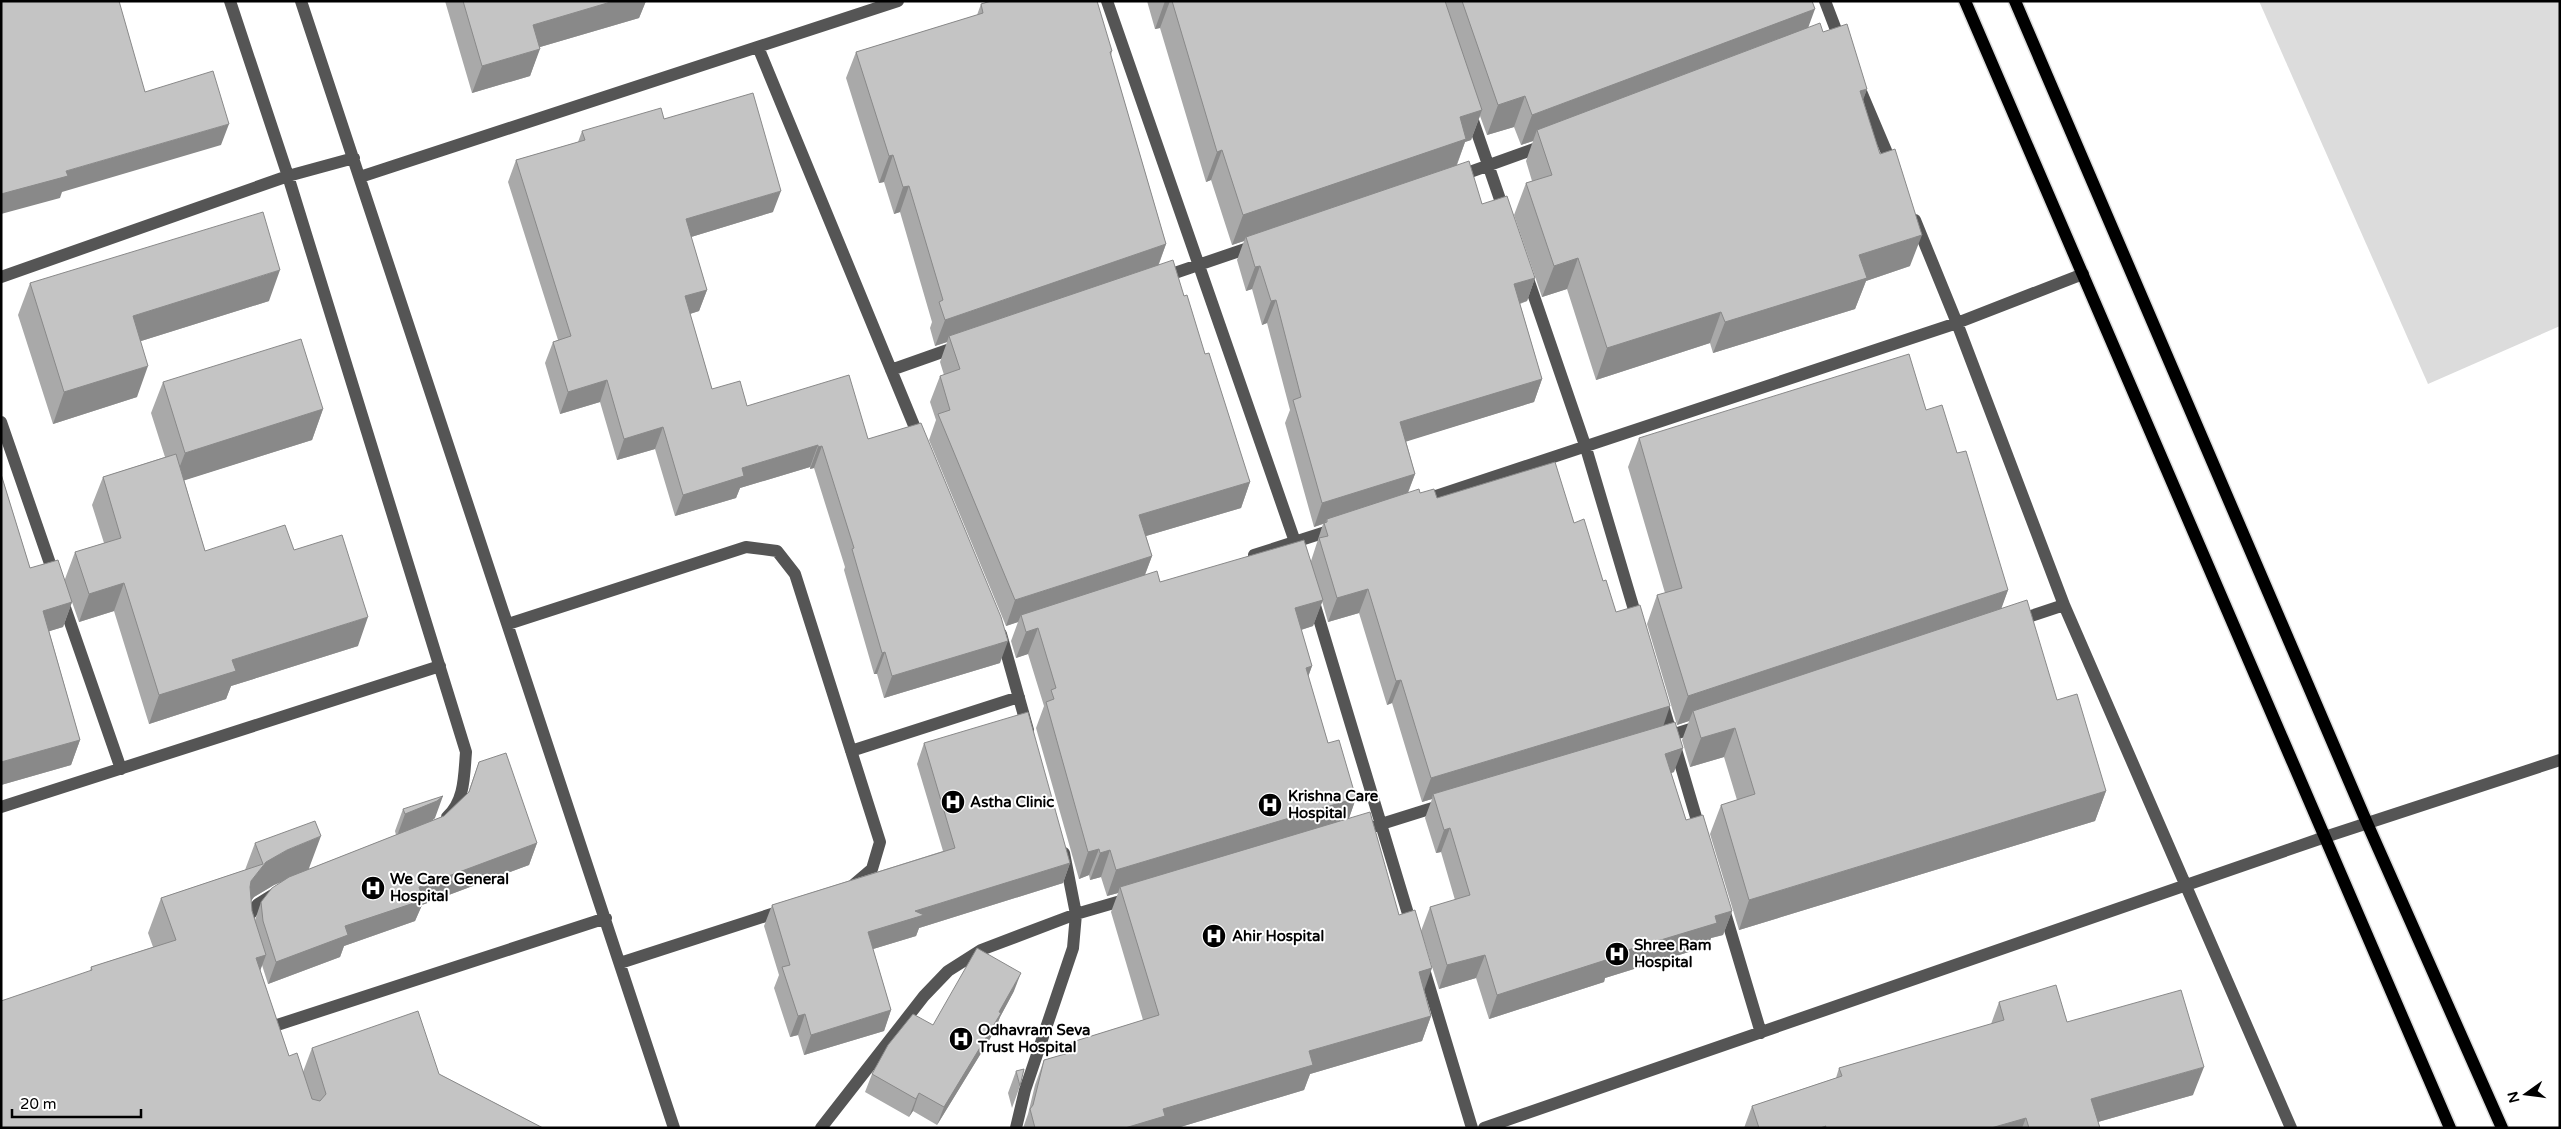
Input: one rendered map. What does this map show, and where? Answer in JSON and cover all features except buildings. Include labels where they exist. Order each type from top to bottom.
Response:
[{"type":"main road","points":[[1965,1],[2450,1128]]},
{"type":"main road","points":[[2014,1],[2367,823],[2502,1128]]},
{"type":"street","points":[[230,1],[288,176],[466,752],[464,788],[454,811],[440,824]]},
{"type":"street","points":[[301,1],[674,1128]]},
{"type":"street","points":[[360,177],[898,1]]},
{"type":"street","points":[[1107,1],[1200,264],[1304,570]]},
{"type":"street","points":[[1825,1],[1834,37],[1846,53]]},
{"type":"street","points":[[758,47],[925,452]]},
{"type":"street","points":[[1853,71],[1898,179]]},
{"type":"street","points":[[1467,102],[1508,222]]},
{"type":"street","points":[[1442,182],[1553,142]]},
{"type":"street","points":[[1,277],[288,176],[354,158]]},
{"type":"street","points":[[1909,206],[1958,323],[2064,605],[2291,1128]]},
{"type":"street","points":[[1144,284],[1265,242]]},
{"type":"street","points":[[1521,260],[1586,448],[1643,640]]},
{"type":"street","points":[[1408,506],[1958,323],[2083,274]]},
{"type":"street","points":[[891,370],[975,341]]},
{"type":"street","points":[[1,422],[121,769]]},
{"type":"street","points":[[1239,560],[1352,524]]},
{"type":"street","points":[[508,624],[746,547],[777,551],[795,574],[880,842],[872,869],[848,890],[838,892]]},
{"type":"street","points":[[1310,589],[1415,938]]},
{"type":"street","points":[[2008,624],[2064,605]]},
{"type":"street","points":[[994,618],[1006,634],[1018,697],[1032,742]]},
{"type":"street","points":[[1,807],[440,666]]},
{"type":"street","points":[[1658,688],[1705,847]]},
{"type":"street","points":[[851,751],[1018,697]]},
{"type":"street","points":[[1653,741],[1709,723]]},
{"type":"street","points":[[1484,1128],[2325,837],[2560,760]]},
{"type":"street","points":[[1343,835],[1456,801]]},
{"type":"street","points":[[1016,1128],[1025,1090],[1072,948],[1076,914],[1069,870],[1061,843]]},
{"type":"street","points":[[246,936],[245,921],[258,904],[286,889]]},
{"type":"street","points":[[821,1128],[924,996],[948,971],[981,950],[1076,914],[1142,894]]},
{"type":"street","points":[[1719,894],[1761,1033]]},
{"type":"street","points":[[620,963],[800,905]]},
{"type":"street","points":[[274,1026],[606,918]]},
{"type":"street","points":[[1421,957],[1472,1128]]},
{"type":"shaded area","points":[[2259,1],[2560,1],[2560,326],[2428,384]]},
{"type":"place","name":"Astha Clinic","points":[[953,802]]},
{"type":"place","name":"Krishna Care Hospital","points":[[1270,805]]},
{"type":"place","name":"We Care General Hospital","points":[[373,888]]},
{"type":"place","name":"Ahir Hospital","points":[[1214,936]]},
{"type":"place","name":"Shree Ram Hospital","points":[[1617,954]]},
{"type":"place","name":"Odhavram Seva Trust Hospital","points":[[961,1039]]}]
